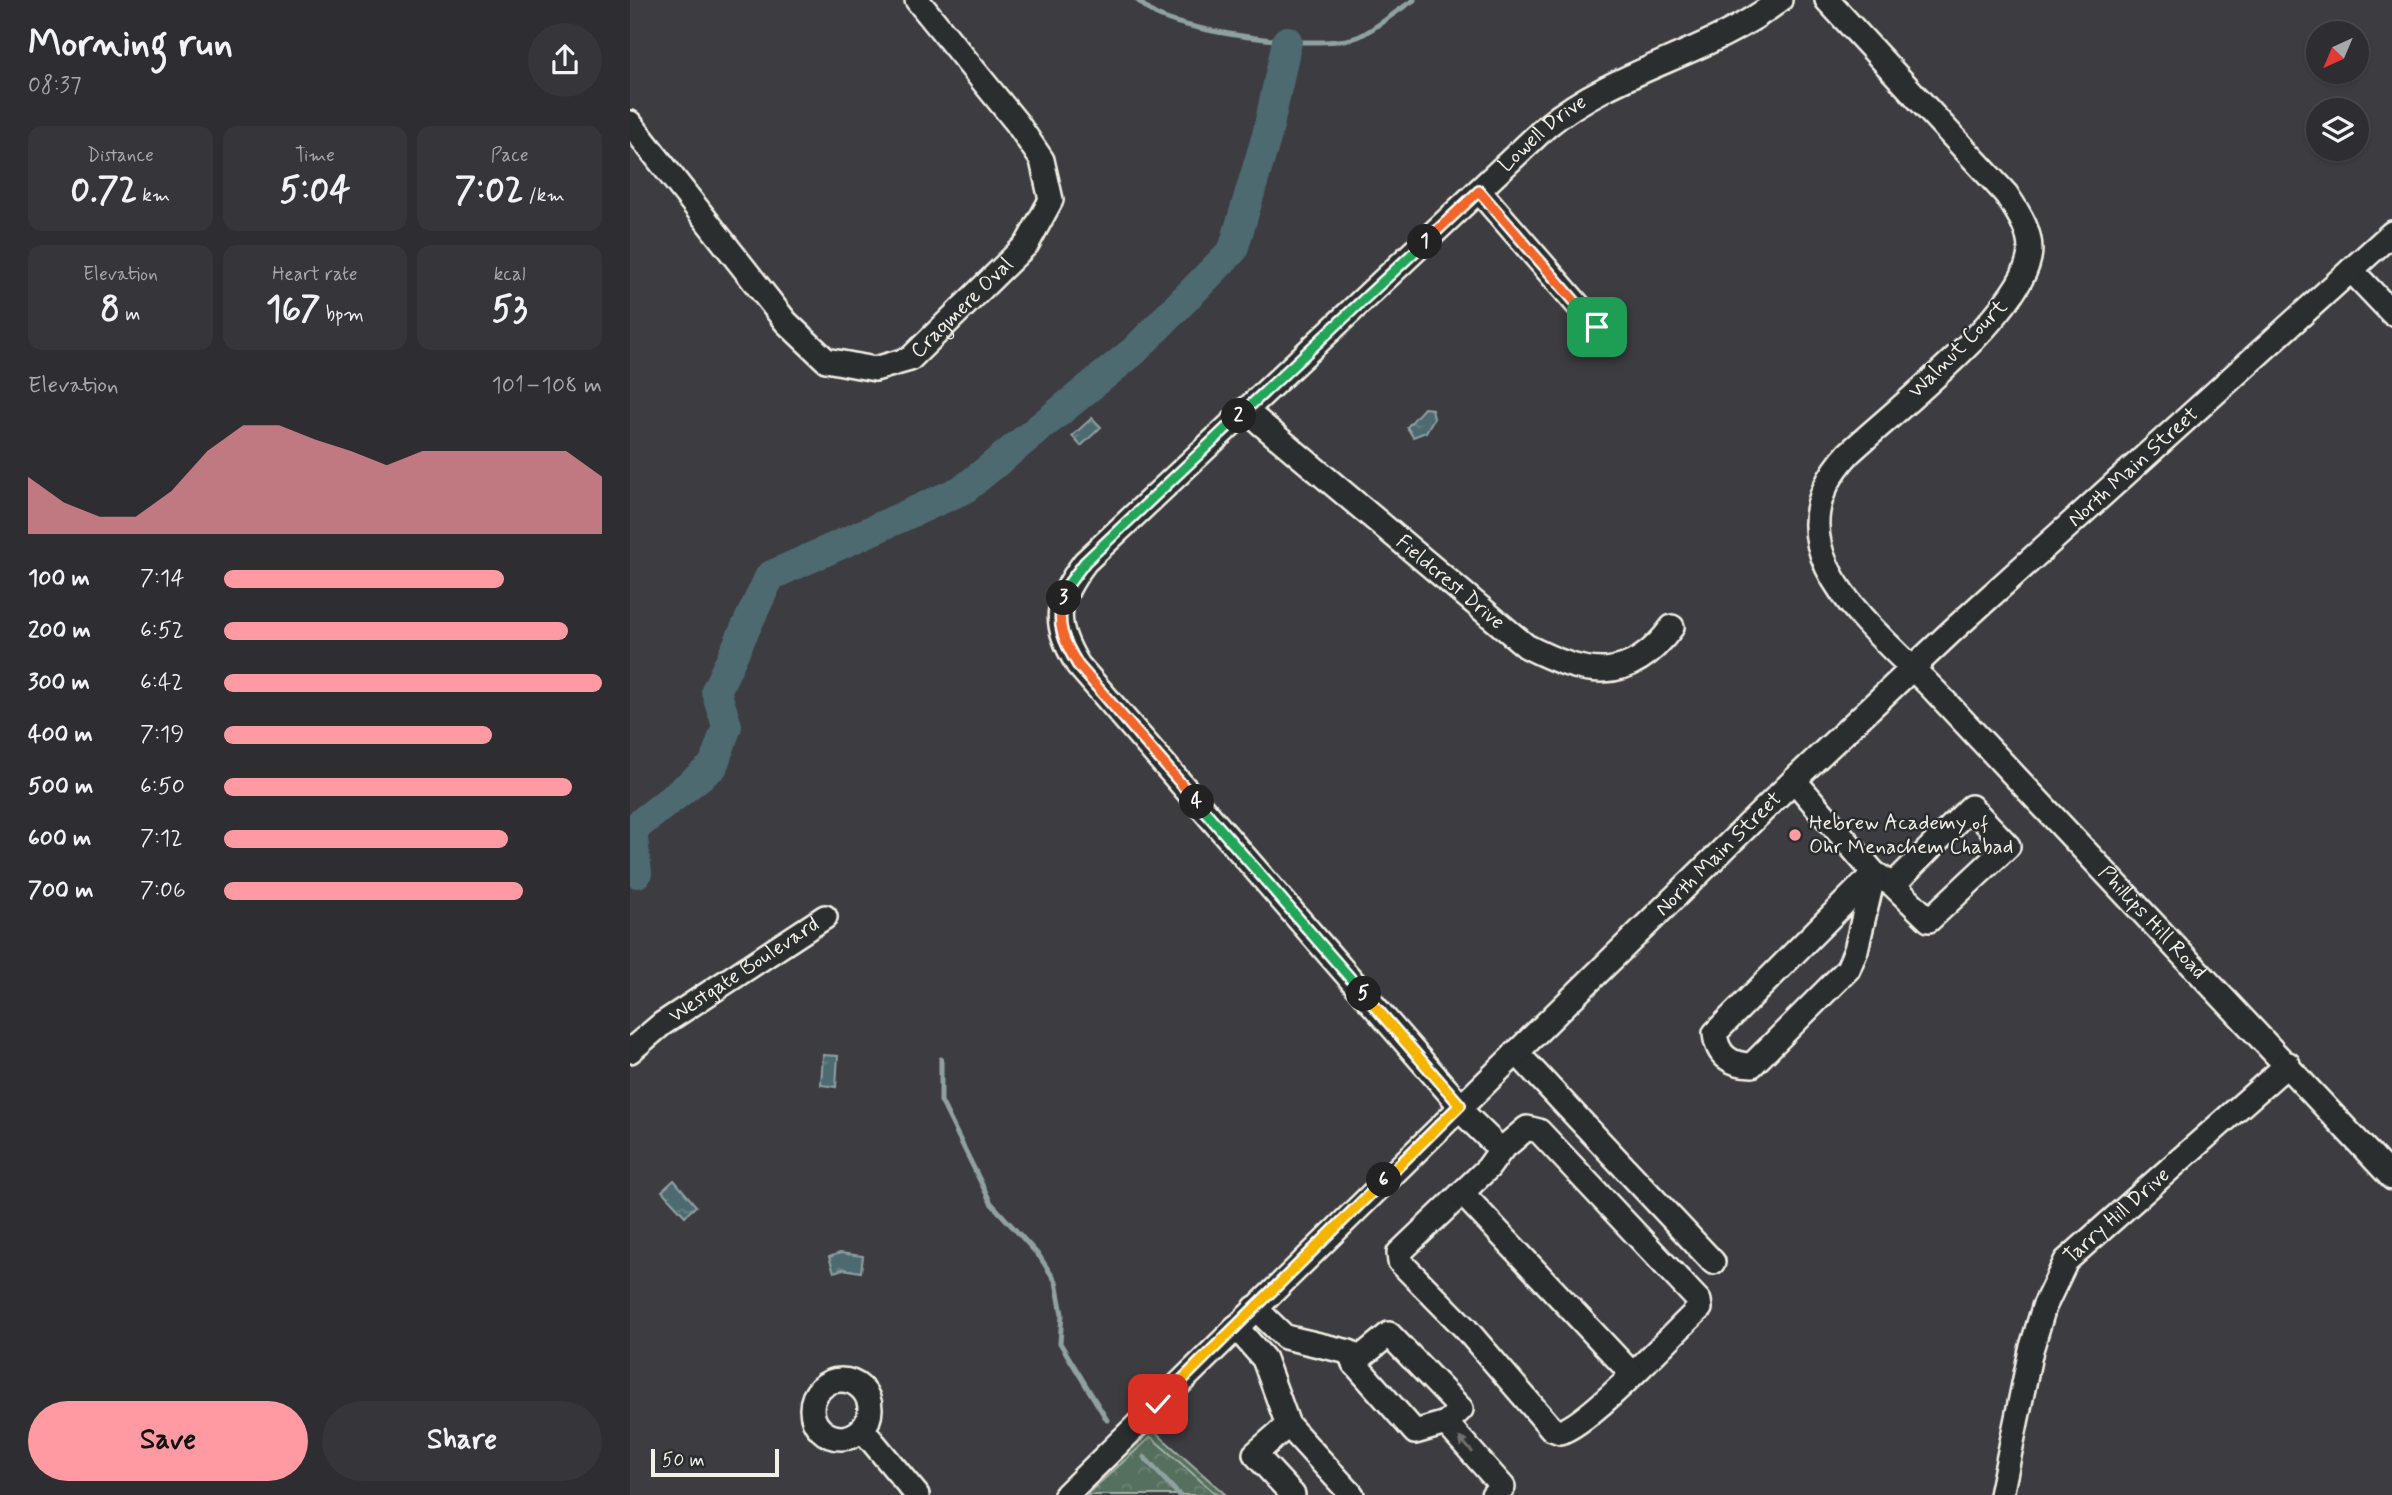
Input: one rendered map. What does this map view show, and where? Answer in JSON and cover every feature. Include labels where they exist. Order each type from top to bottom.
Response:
[{"type":"street","name":"Cragmere Oval","points":[[630,123],[786,322],[826,360],[875,369],[910,359],[1027,244],[1051,200],[1042,160],[1017,123],[917,0]]},
{"type":"street","name":"Walnut Court","points":[[1827,0],[2006,194],[2025,224],[2029,257],[2017,288],[1997,316],[1848,454],[1831,475],[1820,499],[1817,540],[1831,577],[1888,648],[1912,669]]},
{"type":"street","name":"Lowell Drive","points":[[1501,1150],[1459,1106],[1078,665],[1063,640],[1059,613],[1067,586],[1085,562],[1573,105],[1716,40],[1753,20],[1775,1]]},
{"type":"street","points":[[1479,191],[1597,327]]},
{"type":"street","name":"North Main Street","points":[[1066,1495],[1459,1106],[1794,780],[1912,669],[2392,233]]},
{"type":"street","points":[[2351,270],[2392,313]]},
{"type":"street","name":"Fieldcrest Drive","points":[[1245,410],[1526,646],[1554,660],[1586,668],[1619,669],[1638,662],[1657,648],[1672,627]]},
{"type":"street","name":"Phillips Hill Road","points":[[1912,669],[2288,1064],[2392,1178]]},
{"type":"street","points":[[1794,780],[1884,879],[1929,920],[2007,846],[1971,807],[1884,879],[1826,921],[1715,1033],[1716,1045],[1725,1059],[1738,1065],[1752,1065],[1848,969],[1884,879]]},
{"type":"street","name":"Westgate Boulevard","points":[[630,1051],[662,1024],[825,918]]},
{"type":"street","points":[[1826,921],[1857,950]]},
{"type":"street","points":[[1516,1052],[1713,1262]]},
{"type":"street","name":"Tarry Hill Drive","points":[[2001,1495],[2031,1350],[2044,1307],[2066,1261],[2288,1064]]},
{"type":"street","points":[[1527,1128],[1539,1131],[1699,1301],[1700,1308],[1632,1374],[1572,1429],[1560,1432],[1552,1429],[1465,1328],[1400,1262],[1399,1253],[1462,1193],[1501,1150],[1527,1128]]},
{"type":"street","points":[[1462,1193],[1632,1374]]},
{"type":"street","points":[[1255,1308],[1285,1337],[1349,1352],[1354,1363],[1415,1432],[1446,1423],[1461,1409],[1389,1334],[1354,1363]]},
{"type":"street","points":[[1236,1327],[1264,1359],[1288,1425],[1352,1495]]},
{"type":"street","points":[[1446,1423],[1503,1487],[1493,1495]]},
{"type":"street","points":[[1288,1425],[1255,1454],[1293,1495]]},
{"type":"street","points":[[862,1429],[917,1495]]},
{"type":"green space","points":[[1152,1429],[1226,1495],[1076,1495]]},
{"type":"green space","points":[[1151,1437],[1217,1495],[1086,1495]]},
{"type":"water","points":[[1424,408],[1432,409],[1434,418],[1426,432],[1413,437],[1407,427]]},
{"type":"water","points":[[1092,418],[1101,427],[1081,446],[1072,436]]},
{"type":"water","points":[[823,1055],[838,1056],[836,1087],[821,1085]]},
{"type":"water","points":[[674,1180],[696,1206],[685,1216],[662,1191]]},
{"type":"water","points":[[840,1253],[863,1256],[861,1272],[843,1269],[834,1272],[829,1257]]},
{"type":"waterway","points":[[1137,0],[1159,16],[1201,29],[1260,38],[1318,42],[1360,36],[1414,0]]},
{"type":"waterway","points":[[637,873],[632,830],[713,766],[727,726],[716,691],[770,576],[964,489],[1134,351],[1233,250],[1267,135],[1287,41]]},
{"type":"waterway","points":[[941,1059],[941,1101],[991,1203],[1040,1257],[1056,1282],[1062,1314],[1060,1343],[1107,1420]]},
{"type":"waterway","points":[[1144,1457],[1179,1495]]},
{"type":"place","name":"Hebrew Academy of Ohr Menachem Chabad","points":[[1795,835]]},
{"type":"route","points":[[1158,1404],[1460,1105],[1078,665],[1063,640],[1059,613],[1067,586],[1085,562],[1479,191],[1597,327]]}]
